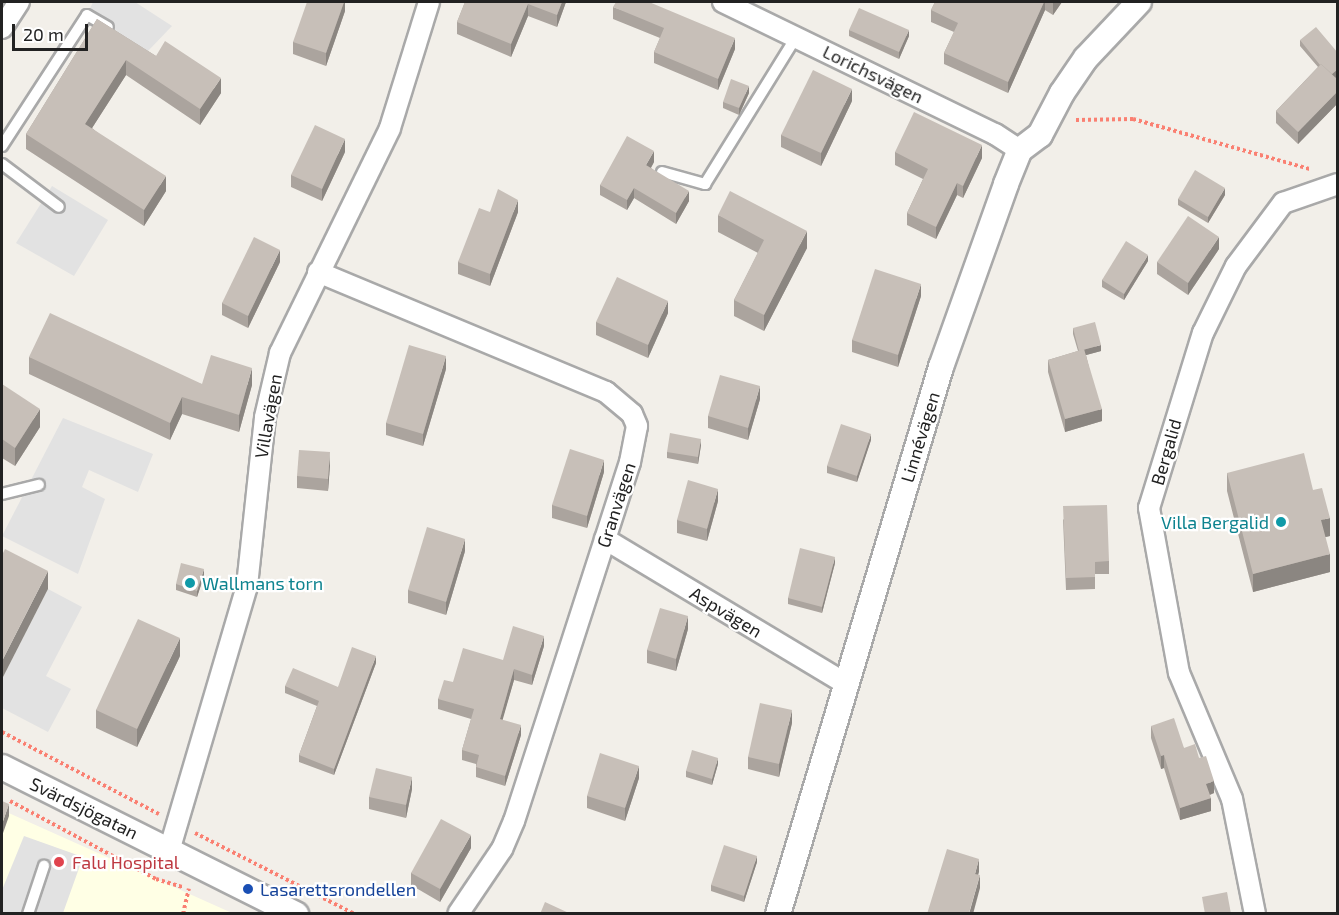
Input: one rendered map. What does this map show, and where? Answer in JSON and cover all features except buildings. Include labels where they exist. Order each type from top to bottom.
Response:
[{"type":"street","points":[[2,28],[19,2]]},
{"type":"street","name":"Villavägen","points":[[169,851],[247,586],[272,384],[280,353],[318,272],[346,224],[390,128],[429,2]]},
{"type":"street","name":"Lorichsvägen","points":[[723,2],[995,134],[1020,150]]},
{"type":"street","name":"Linnévägen","points":[[778,914],[941,367],[984,237],[1020,150],[1040,135],[1062,93],[1086,58],[1139,2]]},
{"type":"street","name":"Bergalid","points":[[1255,914],[1232,799],[1179,673],[1149,508],[1200,344],[1236,266],[1283,203],[1338,184]]},
{"type":"street","name":"Granvägen","points":[[318,272],[606,392],[622,404],[634,420],[637,436],[514,821],[502,849],[458,914]]},
{"type":"street","name":"Aspvägen","points":[[605,539],[846,684]]},
{"type":"street","name":"Svärdsjögatan","points":[[2,767],[296,914]]},
{"type":"lane","points":[[2,146],[87,15],[117,33]]},
{"type":"lane","points":[[662,172],[705,184],[796,37]]},
{"type":"lane","points":[[2,164],[59,207]]},
{"type":"lane","points":[[2,494],[39,485]]},
{"type":"lane","points":[[28,914],[44,866]]},
{"type":"path","points":[[1065,121],[1133,118],[1294,162],[1316,172]]},
{"type":"path","points":[[183,914],[189,889]]},
{"type":"shaded area","points":[[93,2],[135,2],[172,26],[148,51],[87,15]]},
{"type":"shaded area","points":[[52,186],[108,220],[74,276],[16,243]]},
{"type":"shaded area","points":[[63,418],[153,454],[138,492],[89,470],[82,487],[105,499],[78,574],[2,536]]},
{"type":"shaded area","points":[[48,589],[82,607],[46,676],[71,689],[48,732],[2,708],[2,679]]},
{"type":"shaded area","name":"Falu Hospital","points":[[2,810],[232,913],[2,914]]},
{"type":"shaded area","points":[[24,836],[83,857],[63,913],[2,914],[2,890]]},
{"type":"place","name":"Villa Bergalid","points":[[1281,522]]},
{"type":"place","name":"Wallmans torn","points":[[190,583]]},
{"type":"place","name":"Falu Hospital","points":[[59,862]]},
{"type":"place","name":"Lasarettsrondellen","points":[[248,889]]}]
